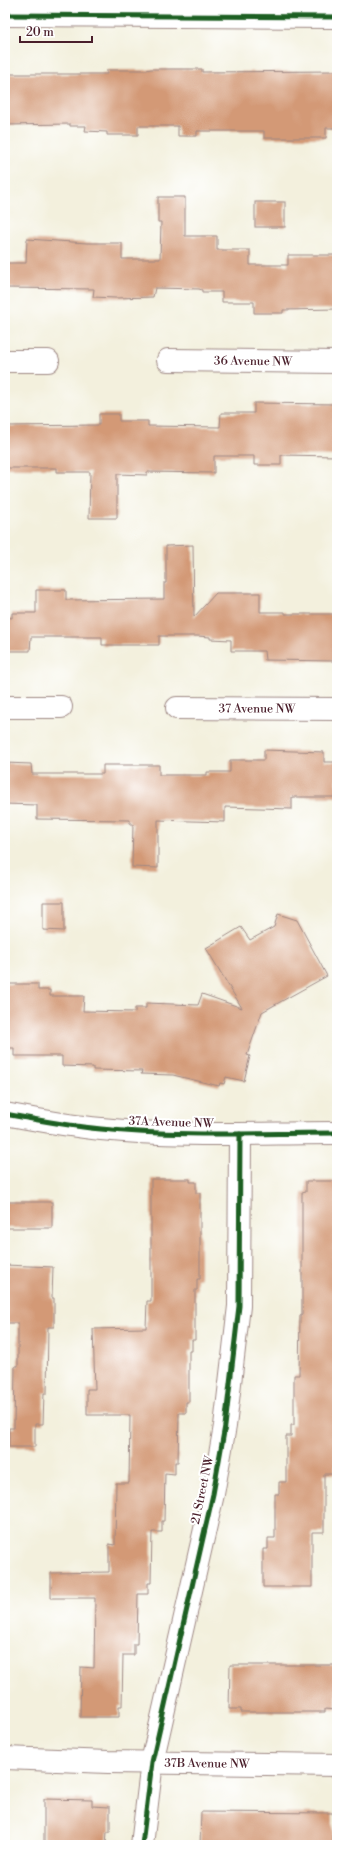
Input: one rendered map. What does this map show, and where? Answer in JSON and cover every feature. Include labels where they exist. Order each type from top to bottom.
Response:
[{"type":"street","points":[[5,15],[120,11],[337,17]]},
{"type":"street","name":"36 Avenue NW","points":[[168,360],[337,362]]},
{"type":"street","points":[[5,361],[48,361]]},
{"type":"street","points":[[5,707],[61,707]]},
{"type":"street","name":"37 Avenue NW","points":[[177,708],[337,709]]},
{"type":"street","name":"37A Avenue NW","points":[[5,1114],[101,1129],[240,1134],[337,1133]]},
{"type":"street","name":"21 Street NW","points":[[142,1845],[152,1762],[213,1494],[225,1426],[239,1306],[240,1134]]},
{"type":"street","name":"37B Avenue NW","points":[[5,1758],[101,1762],[337,1766]]},
{"type":"building","points":[[202,69],[202,72],[337,71],[337,128],[326,128],[326,138],[264,138],[264,131],[197,131],[197,136],[178,136],[178,126],[138,126],[138,135],[107,135],[107,132],[85,131],[86,126],[70,126],[70,124],[5,125],[5,74],[107,74],[107,70]]},
{"type":"building","points":[[158,197],[185,197],[185,236],[217,236],[217,250],[250,250],[250,265],[288,265],[288,255],[337,255],[337,309],[283,310],[283,313],[254,313],[254,302],[222,302],[222,292],[202,292],[202,290],[199,289],[155,288],[153,297],[115,298],[93,297],[94,289],[5,288],[5,263],[26,263],[27,239],[87,243],[122,243],[122,259],[160,259],[161,222],[158,222]]},
{"type":"building","points":[[255,202],[285,202],[285,227],[255,227]]},
{"type":"building","points":[[254,403],[337,404],[337,456],[281,455],[281,465],[254,465],[254,456],[214,456],[214,473],[147,472],[147,475],[117,474],[117,518],[89,518],[90,472],[57,472],[57,468],[5,468],[5,426],[99,425],[99,414],[119,414],[119,421],[148,421],[148,426],[220,427],[221,413],[254,413]]},
{"type":"building","points":[[193,545],[194,617],[216,593],[260,593],[260,612],[285,612],[285,614],[337,614],[337,661],[265,660],[264,651],[231,651],[231,640],[210,639],[210,637],[198,636],[159,636],[159,645],[102,645],[102,637],[31,637],[30,651],[5,651],[5,617],[12,618],[12,613],[36,613],[36,590],[66,590],[66,600],[164,599],[164,583],[166,583],[166,546]]},
{"type":"building","points":[[264,750],[324,752],[324,762],[337,762],[337,797],[292,797],[292,809],[225,807],[225,822],[158,820],[158,868],[132,867],[133,824],[130,824],[130,820],[37,819],[37,805],[5,804],[5,763],[31,764],[32,774],[103,774],[103,765],[159,765],[159,775],[207,775],[207,772],[230,772],[230,760],[264,760]]},
{"type":"building","points":[[43,902],[64,902],[64,931],[43,930]]},
{"type":"building","points":[[278,914],[297,920],[327,976],[262,1012],[247,1055],[250,1056],[244,1081],[226,1077],[224,1084],[220,1083],[219,1086],[173,1075],[141,1074],[142,1071],[93,1070],[93,1067],[62,1066],[62,1056],[14,1056],[14,1048],[5,1048],[5,984],[38,984],[38,990],[50,990],[50,996],[84,996],[83,1011],[135,1012],[135,1008],[146,1008],[146,1003],[198,1005],[202,994],[242,1008],[206,948],[241,927],[250,940],[274,927]]},
{"type":"building","points":[[151,1179],[190,1179],[190,1182],[196,1182],[196,1193],[200,1193],[200,1279],[197,1279],[197,1290],[195,1290],[195,1340],[192,1340],[192,1351],[189,1351],[189,1402],[186,1402],[186,1413],[179,1413],[178,1462],[175,1462],[175,1474],[165,1473],[164,1521],[162,1521],[162,1532],[152,1532],[151,1583],[148,1583],[148,1594],[138,1594],[137,1644],[134,1644],[134,1655],[123,1655],[122,1706],[119,1706],[119,1717],[80,1717],[81,1667],[94,1668],[95,1598],[51,1598],[51,1573],[109,1572],[109,1544],[115,1545],[116,1483],[129,1483],[130,1415],[87,1415],[87,1389],[95,1389],[93,1329],[146,1328],[147,1301],[151,1301]]},
{"type":"building","points":[[306,1181],[337,1181],[335,1474],[324,1474],[324,1532],[312,1532],[312,1587],[263,1587],[263,1549],[268,1549],[268,1538],[275,1538],[275,1494],[279,1494],[279,1482],[286,1482],[286,1436],[291,1436],[291,1425],[294,1425],[294,1375],[299,1375],[300,1315],[302,1314],[302,1193],[306,1192]]},
{"type":"building","points":[[5,1202],[52,1202],[52,1228],[5,1228]]},
{"type":"building","points":[[5,1265],[53,1267],[52,1298],[54,1298],[54,1327],[48,1327],[47,1393],[44,1393],[43,1424],[35,1424],[35,1447],[9,1447],[9,1428],[14,1428],[15,1366],[18,1366],[18,1323],[5,1323]]},
{"type":"building","points":[[230,1665],[337,1665],[336,1710],[325,1709],[325,1712],[241,1712],[241,1709],[229,1709]]},
{"type":"building","points":[[44,1799],[92,1800],[92,1806],[110,1807],[110,1832],[107,1832],[106,1845],[44,1845]]},
{"type":"building","points":[[201,1812],[333,1813],[333,1845],[200,1845]]},
{"type":"cycle path","points":[[5,15],[337,17]]},
{"type":"cycle path","points":[[5,1114],[41,1121],[101,1129],[160,1133],[337,1133]]},
{"type":"cycle path","points":[[142,1845],[152,1762],[213,1494],[225,1426],[239,1306],[240,1134]]}]
